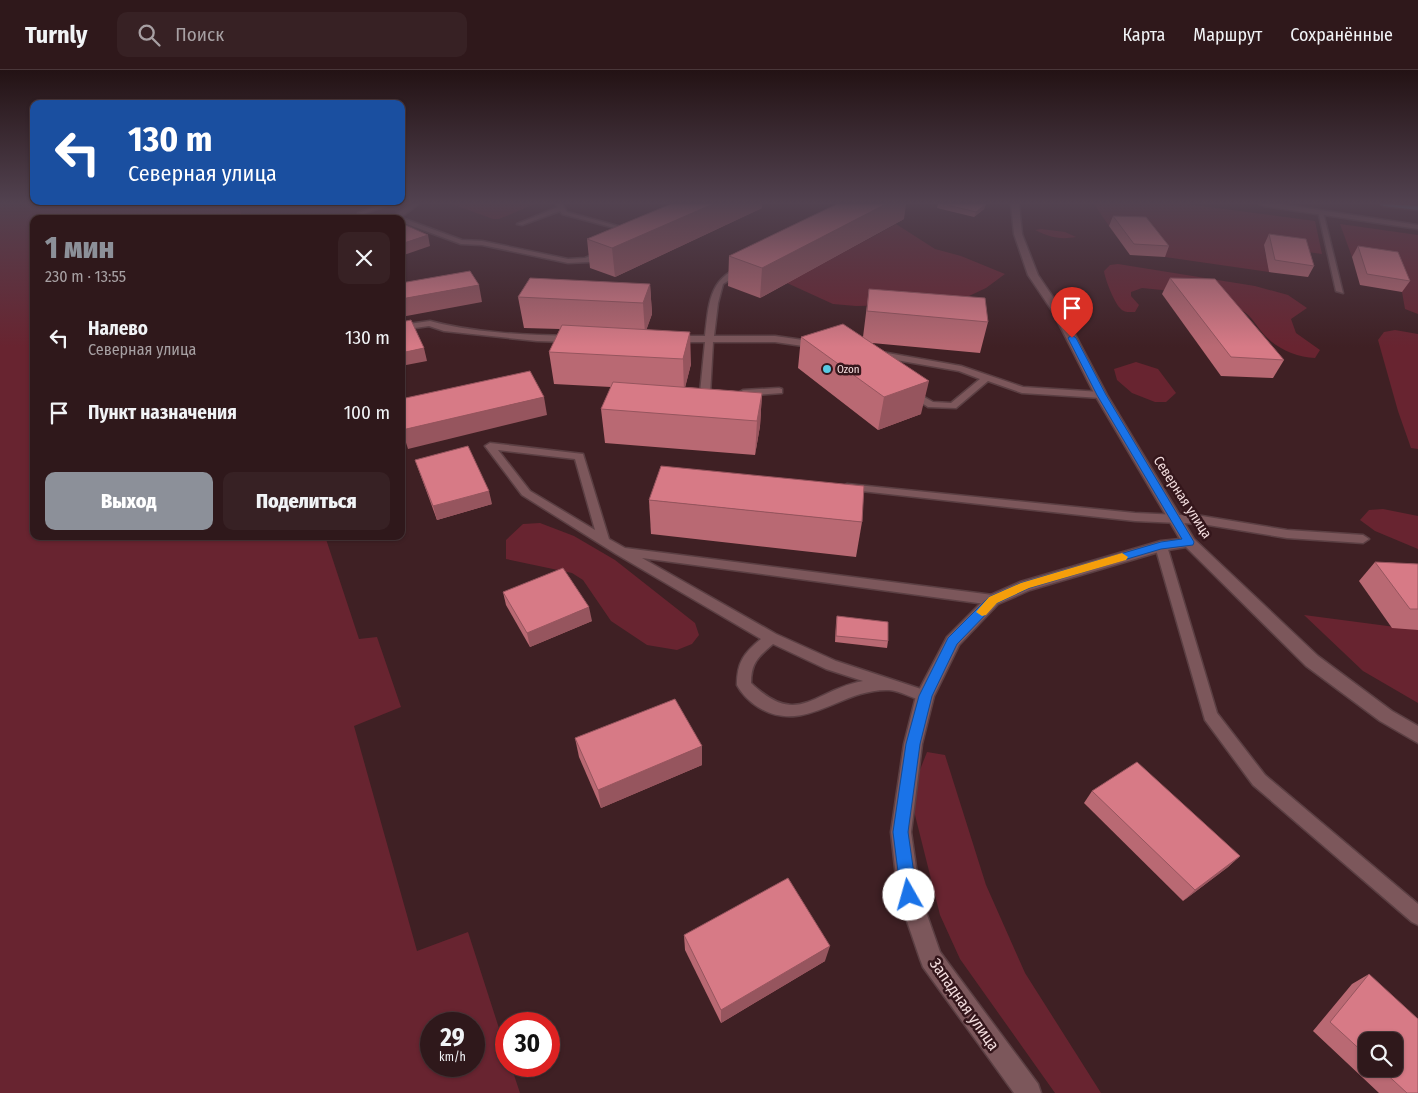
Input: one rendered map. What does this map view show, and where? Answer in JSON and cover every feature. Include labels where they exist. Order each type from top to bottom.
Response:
[{"type":"street","name":"Северная улица","points":[[1025,252],[1033,274],[1058,312],[1101,395],[1189,542],[1312,661],[1386,716],[1418,735]]},
{"type":"street","name":"Западная улица","points":[[1029,1093],[931,959],[909,895],[901,832],[913,744],[926,696],[952,641],[993,600],[1025,586],[1161,546],[1189,542]]},
{"type":"lane","points":[[524,252],[568,261],[586,260],[605,252]]},
{"type":"lane","points":[[1330,252],[1340,291]]},
{"type":"lane","points":[[684,398],[693,399],[710,394],[710,338],[716,292],[720,283],[751,264]]},
{"type":"lane","points":[[405,327],[430,323],[444,328],[537,338],[583,339]]},
{"type":"lane","points":[[664,339],[775,339],[824,346]]},
{"type":"lane","points":[[867,352],[961,369],[1022,390],[1101,395]]},
{"type":"lane","points":[[899,384],[931,405],[953,406],[986,378]]},
{"type":"lane","points":[[733,393],[778,391]]},
{"type":"lane","points":[[604,541],[578,456],[490,446],[526,493],[620,551],[771,638],[831,665],[926,696]]},
{"type":"lane","points":[[832,486],[1202,520],[1287,534],[1363,539]]},
{"type":"lane","points":[[1161,546],[1210,716],[1259,780],[1418,916]]},
{"type":"lane","points":[[620,551],[993,600]]},
{"type":"lane","points":[[771,638],[755,652],[744,669],[744,686],[758,701],[775,711],[800,711],[856,688],[892,685]]},
{"type":"shaded area","points":[[0,252],[30,252],[30,540],[326,540],[359,639],[377,637],[401,707],[354,726],[417,951],[468,932],[495,1016],[495,1077],[515,1077],[520,1093],[0,1093]]},
{"type":"shaded area","points":[[845,252],[945,252],[961,256],[1005,274],[986,288],[969,296],[899,305],[856,306],[833,304],[787,283]]},
{"type":"shaded area","points":[[1161,252],[1265,252],[1269,272],[1165,257]]},
{"type":"shaded area","points":[[1306,252],[1322,252],[1322,254]]},
{"type":"shaded area","points":[[1350,252],[1418,252],[1418,314],[1405,309],[1402,292],[1391,263],[1352,257]]},
{"type":"shaded area","points":[[1118,264],[1255,286],[1288,295],[1307,308],[1291,319],[1296,333],[1320,350],[1315,358],[1292,353],[1272,342],[1249,316],[1239,309],[1162,290],[1142,288],[1131,292],[1131,296],[1139,305],[1135,312],[1123,311],[1113,296],[1104,271],[1110,265]]},
{"type":"shaded area","points":[[1395,330],[1418,334],[1418,449],[1411,448],[1398,411],[1378,340],[1384,332]]},
{"type":"shaded area","points":[[1136,362],[1158,369],[1176,393],[1166,402],[1155,402],[1132,393],[1117,380],[1114,369]]},
{"type":"shaded area","points":[[1383,509],[1418,516],[1418,549],[1375,531],[1360,520],[1369,510]]},
{"type":"shaded area","points":[[540,523],[574,536],[615,560],[695,623],[699,635],[692,644],[677,650],[647,645],[611,621],[583,580],[572,573],[506,559],[506,540],[523,524]]},
{"type":"shaded area","points":[[1304,615],[1418,630],[1418,703],[1363,671]]},
{"type":"shaded area","points":[[927,752],[945,755],[986,885],[1025,973],[1101,1093],[1055,1093],[960,959],[940,915],[910,795]]},
{"type":"building","points":[[738,252],[794,252],[762,268],[729,256]]},
{"type":"building","points":[[1273,252],[1310,252],[1314,266],[1275,260]]},
{"type":"building","points":[[1360,252],[1398,252],[1410,281],[1367,274]]},
{"type":"building","points":[[470,271],[479,285],[405,298],[405,282]]},
{"type":"building","points":[[530,278],[650,284],[643,303],[518,297]]},
{"type":"building","points":[[1170,278],[1215,279],[1284,360],[1231,357]]},
{"type":"building","points":[[869,289],[985,298],[988,322],[867,311]]},
{"type":"building","points":[[411,320],[424,348],[405,352],[405,321]]},
{"type":"building","points":[[843,324],[929,381],[884,397],[801,337]]},
{"type":"building","points":[[562,325],[690,332],[683,359],[549,352]]},
{"type":"building","points":[[530,371],[544,397],[405,429],[405,398]]},
{"type":"building","points":[[613,382],[762,393],[757,421],[601,409]]},
{"type":"building","points":[[468,446],[489,491],[433,506],[415,460]]},
{"type":"building","points":[[661,466],[864,486],[862,522],[649,500]]},
{"type":"building","points":[[1375,562],[1418,564],[1418,609],[1410,609]]},
{"type":"building","points":[[563,568],[589,607],[527,633],[503,592]]},
{"type":"building","points":[[837,616],[888,622],[888,641],[836,636]]},
{"type":"building","points":[[675,699],[702,746],[598,790],[575,738]]},
{"type":"building","points":[[1137,762],[1240,856],[1195,890],[1092,791]]},
{"type":"building","points":[[788,878],[830,946],[721,1010],[684,935]]},
{"type":"building","points":[[1369,974],[1418,1019],[1418,1093],[1407,1093],[1390,1077],[1403,1077],[1403,1032],[1358,1032],[1358,1048],[1330,1022]]},
{"type":"slow traffic","points":[[982,612],[993,600],[1025,586],[1122,557]]},
{"type":"place","name":"Ozon","points":[[827,369]]},
{"type":"route","points":[[909,895],[901,832],[913,744],[926,696],[952,641],[993,600],[1025,586],[1161,546],[1189,542],[1101,395],[1072,338]]}]
